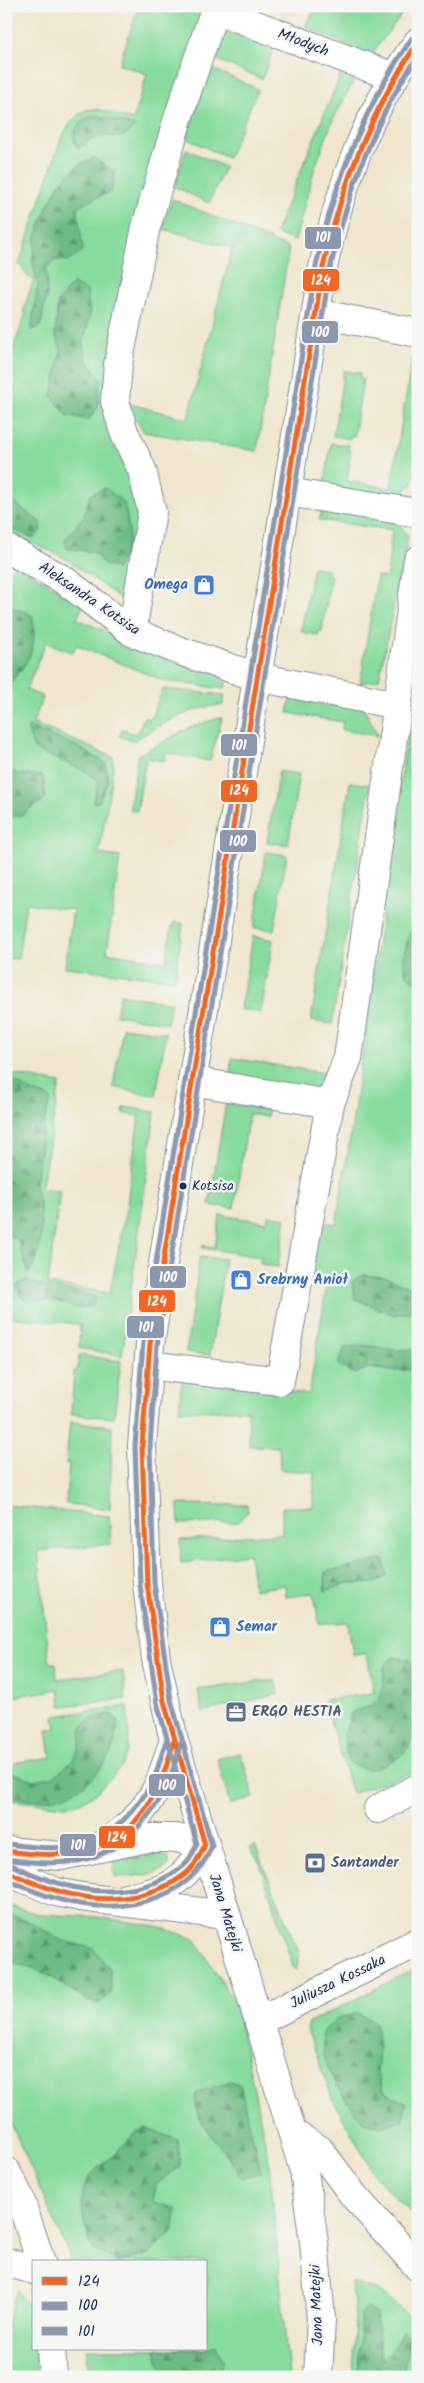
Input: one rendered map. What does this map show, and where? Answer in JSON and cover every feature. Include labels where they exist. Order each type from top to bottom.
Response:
[{"type":"street","name":"Młodych","points":[[216,8],[394,77]]},
{"type":"street","points":[[132,632],[152,512],[142,470],[124,432],[115,401],[118,364],[146,227],[178,118],[216,8]]},
{"type":"street","name":"Jana Matejki","points":[[318,2377],[321,2320],[314,2242],[304,2170],[174,1742],[156,1659],[146,1584],[142,1446],[148,1365],[192,1081],[328,242],[342,189],[368,123],[394,77],[418,42]]},
{"type":"street","points":[[316,313],[418,333]]},
{"type":"street","points":[[287,492],[418,513]]},
{"type":"street","name":"Aleksandra Kotsisa","points":[[6,548],[64,580],[132,632],[183,652],[257,677],[398,705]]},
{"type":"street","points":[[148,1365],[280,1381],[330,1104],[348,1058],[418,560]]},
{"type":"street","points":[[192,1081],[330,1104]]},
{"type":"street","points":[[97,1849],[119,1834],[142,1810],[157,1788],[174,1742]]},
{"type":"street","points":[[378,1809],[418,1788]]},
{"type":"street","points":[[6,1851],[61,1856],[147,1838],[176,1838],[205,1845],[193,1866],[179,1879],[148,1895],[105,1901]]},
{"type":"street","points":[[6,1871],[56,1892],[105,1901],[225,1915]]},
{"type":"street","name":"Juliusza Kossaka","points":[[259,2021],[418,1942]]},
{"type":"street","points":[[294,2134],[319,2149],[354,2196],[418,2267]]},
{"type":"street","points":[[6,2171],[19,2196],[40,2260]]},
{"type":"street","points":[[6,2262],[32,2269]]},
{"type":"street","points":[[51,2350],[53,2377]]},
{"type":"green space","points":[[139,6],[200,6],[203,22],[115,351],[140,512],[126,595],[121,599],[65,558],[6,531],[6,368],[26,313],[23,312],[34,279],[28,277],[19,264],[62,136],[70,123],[78,115],[93,109],[133,120],[147,74],[119,64]]},
{"type":"green space","points":[[317,6],[408,6],[370,56],[305,26]]},
{"type":"green space","points":[[226,26],[277,41],[262,79],[213,58]]},
{"type":"green space","points":[[210,68],[258,89],[228,158],[186,138]]},
{"type":"green space","points":[[343,69],[357,75],[332,122],[314,170],[295,241],[275,233]]},
{"type":"green space","points":[[96,115],[135,126],[125,135],[95,138],[78,149],[74,138],[77,128],[80,123]]},
{"type":"green space","points":[[186,149],[225,167],[209,203],[175,187]]},
{"type":"green space","points":[[94,158],[115,173],[111,191],[77,207],[83,250],[69,261],[56,260],[46,268],[47,294],[40,327],[31,330],[38,285],[32,261],[36,237],[47,207],[60,183],[77,166]]},
{"type":"green space","points":[[172,199],[289,248],[257,451],[144,432],[127,403],[188,419],[232,248],[163,229]]},
{"type":"green space","points":[[72,284],[87,291],[90,315],[83,344],[87,360],[100,378],[98,408],[88,420],[67,415],[52,396],[61,349],[55,334],[58,302]]},
{"type":"green space","points":[[415,341],[418,342],[418,451],[413,484],[396,498],[324,487],[331,443],[349,445],[348,450],[351,451],[347,481],[391,488]]},
{"type":"green space","points":[[344,371],[360,373],[360,378],[363,379],[354,436],[350,435],[350,439],[333,436]]},
{"type":"green space","points":[[105,488],[124,503],[128,523],[128,543],[117,569],[103,564],[94,552],[67,549],[65,540],[83,517],[91,494]]},
{"type":"green space","points":[[6,496],[41,523],[40,531],[34,538],[6,527]]},
{"type":"green space","points":[[324,503],[395,517],[408,536],[379,679],[360,684],[377,576],[387,578],[392,530],[319,520]]},
{"type":"green space","points":[[16,564],[84,604],[77,619],[142,647],[228,673],[225,689],[164,681],[76,645],[73,653],[46,642],[26,690],[43,697],[33,723],[113,757],[113,770],[99,854],[120,857],[107,952],[166,962],[172,926],[174,926],[174,922],[183,924],[175,980],[65,967],[73,910],[26,903],[18,959],[6,958],[6,577]]},
{"type":"green space","points":[[313,567],[329,569],[328,574],[331,575],[322,631],[319,631],[318,635],[301,632]]},
{"type":"green space","points":[[9,606],[32,615],[34,637],[33,646],[26,663],[6,687],[6,608]]},
{"type":"green space","points":[[418,658],[418,1771],[352,1793],[324,1700],[374,1693],[367,1654],[353,1655],[348,1622],[319,1624],[314,1593],[286,1597],[285,1585],[254,1590],[249,1554],[181,1563],[180,1540],[282,1534],[282,1507],[313,1507],[314,1472],[280,1470],[279,1447],[249,1446],[248,1410],[179,1410],[182,1379],[309,1394],[328,1278],[308,1275],[316,1221],[336,1224],[351,1133]]},
{"type":"green space","points":[[163,689],[225,695],[223,705],[211,706],[187,713],[132,741],[119,736],[123,729],[137,735],[144,717],[150,719]]},
{"type":"green space","points":[[291,694],[363,706],[378,736],[342,730],[343,722],[288,713]]},
{"type":"green space","points":[[222,718],[210,761],[166,753],[164,761],[146,758],[137,811],[129,810],[138,755],[191,727]]},
{"type":"green space","points":[[31,727],[76,746],[106,763],[108,781],[99,802],[93,802],[99,780],[34,749],[27,728]]},
{"type":"green space","points":[[279,771],[299,774],[288,845],[267,842]]},
{"type":"green space","points":[[6,772],[43,776],[46,798],[22,815],[6,817]]},
{"type":"green space","points":[[350,782],[370,785],[332,1024],[311,1021]]},
{"type":"green space","points":[[266,852],[287,855],[274,930],[254,928]]},
{"type":"green space","points":[[418,925],[418,982],[411,979],[406,973],[404,958],[412,928]]},
{"type":"green space","points":[[253,936],[273,940],[261,1013],[240,1009]]},
{"type":"green space","points":[[120,994],[171,1003],[167,1023],[116,1015]]},
{"type":"green space","points":[[123,1027],[166,1033],[156,1096],[113,1087]]},
{"type":"green space","points":[[232,1058],[324,1073],[321,1091],[228,1085]]},
{"type":"green space","points":[[6,1073],[60,1083],[41,1189],[60,1191],[48,1284],[110,1293],[127,1203],[139,1116],[123,1113],[124,1107],[155,1112],[122,1356],[79,1348],[80,1324],[8,1317],[6,1333]]},
{"type":"green space","points":[[6,1081],[18,1083],[32,1092],[51,1099],[45,1119],[35,1184],[40,1207],[41,1235],[36,1262],[29,1274],[18,1240],[6,1233]]},
{"type":"green space","points":[[226,1103],[268,1110],[267,1117],[249,1114],[234,1208],[209,1205]]},
{"type":"green space","points":[[220,1215],[266,1222],[268,1215],[286,1218],[278,1267],[260,1264],[261,1257],[202,1248],[202,1245],[215,1247]]},
{"type":"green space","points":[[200,1257],[225,1259],[210,1355],[186,1352]]},
{"type":"green space","points":[[364,1275],[385,1277],[412,1288],[418,1310],[394,1315],[355,1299],[352,1281]]},
{"type":"green space","points":[[25,1280],[34,1284],[96,1298],[92,1306],[79,1308],[56,1301],[24,1300],[16,1286]]},
{"type":"green space","points":[[364,1345],[395,1350],[418,1349],[418,1369],[393,1371],[367,1368],[355,1374],[338,1365],[344,1348]]},
{"type":"green space","points":[[79,1355],[121,1361],[114,1418],[71,1414],[74,1371],[77,1371]]},
{"type":"green space","points":[[70,1422],[112,1426],[110,1509],[66,1504],[69,1464],[66,1463]]},
{"type":"green space","points":[[178,1504],[247,1505],[248,1512],[237,1522],[179,1524]]},
{"type":"green space","points":[[6,1505],[109,1516],[111,1544],[38,1551],[49,1657],[50,1663],[56,1663],[57,1679],[123,1671],[126,1699],[61,1706],[59,1689],[6,1698]]},
{"type":"green space","points":[[384,1559],[387,1576],[374,1583],[348,1583],[325,1591],[325,1572]]},
{"type":"green space","points":[[393,1657],[409,1659],[418,1668],[419,1702],[417,1725],[410,1745],[400,1757],[377,1768],[364,1769],[347,1761],[344,1734],[352,1712],[363,1709],[376,1702],[380,1697],[384,1666]]},
{"type":"green space","points":[[262,1681],[276,1681],[278,1694],[202,1712],[198,1690]]},
{"type":"green space","points":[[127,1706],[128,1750],[121,1767],[98,1791],[84,1801],[67,1806],[6,1800],[6,1764],[51,1757],[47,1730],[56,1729],[54,1716]]},
{"type":"green space","points":[[111,1714],[118,1720],[112,1750],[92,1779],[66,1795],[52,1799],[21,1799],[6,1794],[6,1771],[34,1780],[52,1777],[71,1763],[79,1749],[82,1727],[91,1718]]},
{"type":"green space","points":[[241,1753],[254,1798],[230,1804],[217,1759]]},
{"type":"green space","points":[[255,1845],[300,1955],[296,1970],[294,1969],[259,1862],[250,1848]]},
{"type":"green space","points":[[162,1854],[169,1858],[169,1865],[157,1872],[115,1877],[113,1860]]},
{"type":"green space","points":[[6,1905],[39,1914],[96,1917],[156,1926],[195,1939],[236,2005],[269,2161],[289,2377],[91,2377],[86,2350],[208,2350],[208,2260],[70,2260],[68,2252],[6,2112]]},
{"type":"green space","points":[[6,1913],[26,1920],[61,1940],[94,1949],[110,1969],[111,1993],[99,2004],[30,1967],[6,1966]]},
{"type":"green space","points":[[418,1967],[418,2219],[376,2178],[332,2098],[307,2029],[309,2023]]},
{"type":"green space","points":[[358,2013],[376,2023],[379,2049],[377,2073],[383,2091],[406,2103],[403,2120],[381,2127],[364,2123],[334,2080],[325,2057],[323,2032],[338,2018]]},
{"type":"green space","points":[[231,2081],[240,2085],[261,2172],[241,2178],[228,2157],[204,2126],[195,2102],[196,2093]]},
{"type":"green space","points":[[145,2128],[178,2140],[180,2166],[156,2185],[153,2202],[177,2209],[173,2231],[149,2255],[116,2260],[93,2249],[84,2223],[82,2196],[84,2187],[93,2172],[133,2136]]},
{"type":"green space","points":[[352,2283],[378,2290],[418,2324],[418,2377],[352,2377],[355,2318]]},
{"type":"green space","points":[[17,2290],[32,2311],[32,2350],[35,2350],[36,2377],[6,2377],[6,2326]]},
{"type":"green space","points":[[366,2308],[376,2314],[382,2360],[391,2351],[403,2331],[410,2336],[409,2351],[401,2377],[358,2377],[361,2314]]},
{"type":"green space","points":[[216,2345],[223,2362],[219,2377],[164,2377],[156,2350],[208,2350],[208,2348]]},
{"type":"transit line","name":"101","points":[[9,1864],[63,1885],[81,1889],[118,1891],[156,1882],[174,1873],[188,1861],[197,1844],[157,1703],[140,1585],[135,1446],[143,1343],[316,266],[332,205],[352,147],[379,91],[412,38]]},
{"type":"transit line","name":"124","points":[[6,1871],[44,1886],[81,1897],[100,1899],[120,1898],[159,1889],[178,1879],[194,1865],[205,1845],[164,1701],[147,1584],[142,1446],[150,1344],[323,268],[339,208],[359,150],[385,95],[418,42]]},
{"type":"transit line","name":"100","points":[[6,1879],[43,1894],[80,1904],[119,1906],[139,1903],[158,1897],[184,1883],[203,1864],[212,1846],[171,1700],[154,1583],[150,1446],[157,1345],[330,269],[345,213],[364,158],[388,106],[418,56]]},
{"type":"transit line","name":"101","points":[[7,1844],[58,1848],[74,1846],[103,1836],[130,1813],[146,1792],[154,1779],[167,1739]]},
{"type":"transit line","name":"124","points":[[6,1851],[54,1855],[76,1853],[96,1848],[114,1839],[131,1826],[146,1808],[166,1769],[174,1741]]},
{"type":"transit line","name":"100","points":[[6,1859],[44,1863],[79,1861],[110,1849],[126,1839],[140,1825],[164,1792],[181,1743]]},
{"type":"place","name":"Omega","points":[[204,585]]},
{"type":"place","name":"Kotsisa","points":[[183,1186]]},
{"type":"place","name":"Srebrny Anioł","points":[[241,1280]]},
{"type":"place","name":"Semar","points":[[220,1627]]},
{"type":"place","name":"ERGO HESTIA","points":[[236,1712]]},
{"type":"place","name":"Santander","points":[[315,1863]]}]
